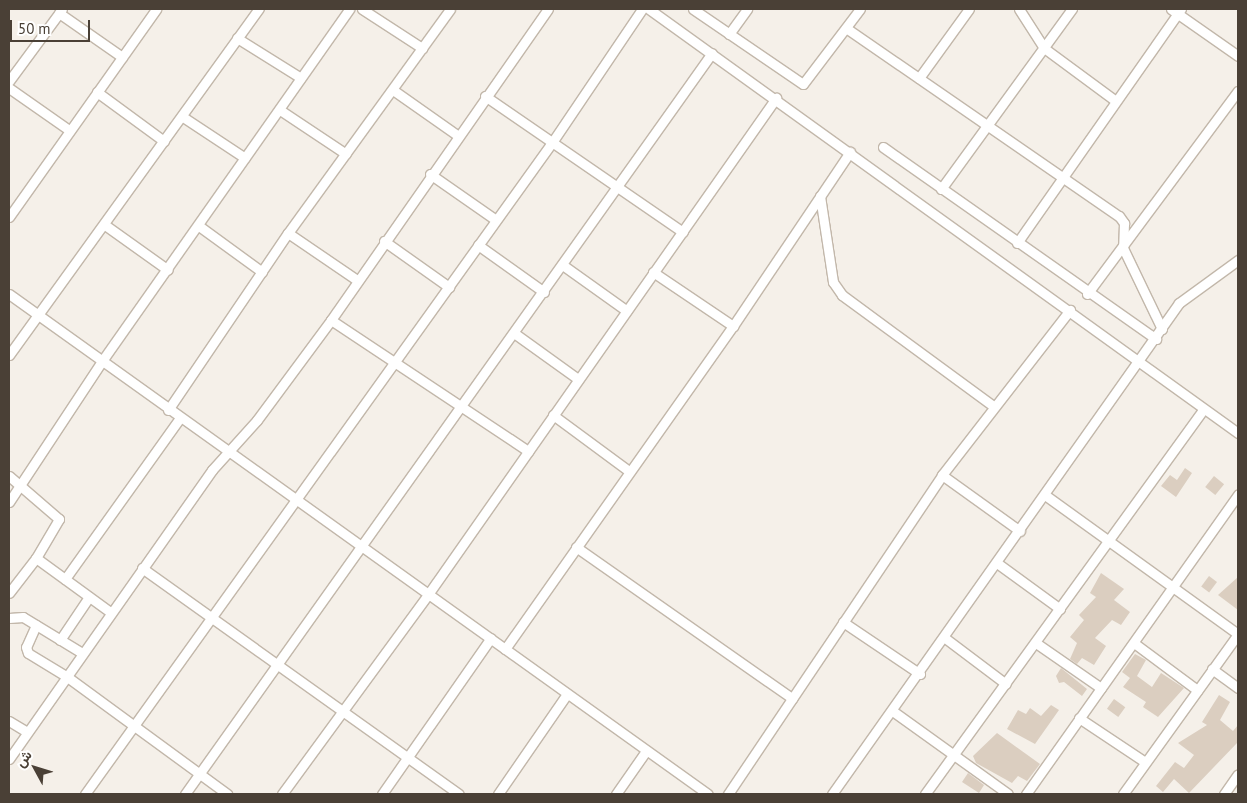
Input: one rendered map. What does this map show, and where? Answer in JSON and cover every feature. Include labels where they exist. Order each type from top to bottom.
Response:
[{"type":"street","points":[[9,217],[156,9]]},
{"type":"street","points":[[9,354],[105,225],[258,9]]},
{"type":"street","points":[[9,502],[102,361],[199,226],[348,9]]},
{"type":"street","points":[[362,9],[422,48]]},
{"type":"street","points":[[168,410],[288,233],[450,9]]},
{"type":"street","points":[[9,759],[142,568],[229,451],[331,320],[457,135],[548,9]]},
{"type":"street","points":[[85,794],[553,141],[642,9]]},
{"type":"street","points":[[649,9],[776,98],[1238,433]]},
{"type":"street","points":[[693,9],[803,84],[860,9]]},
{"type":"street","points":[[729,34],[748,9]]},
{"type":"street","points":[[919,78],[969,9]]},
{"type":"street","points":[[1019,9],[1044,48],[1116,101]]},
{"type":"street","points":[[941,189],[989,127],[1072,9]]},
{"type":"street","points":[[1017,244],[1116,101],[1176,10],[1238,56]]},
{"type":"street","points":[[9,81],[61,11],[122,57]]},
{"type":"street","points":[[846,28],[1122,219],[1123,248],[1162,329]]},
{"type":"street","points":[[237,38],[301,78]]},
{"type":"street","points":[[185,794],[362,544],[564,266],[712,53]]},
{"type":"street","points":[[9,88],[70,130]]},
{"type":"street","points":[[393,90],[457,135]]},
{"type":"street","points":[[1087,294],[1238,91]]},
{"type":"street","points":[[97,92],[164,141]]},
{"type":"street","points":[[485,96],[619,186],[682,232]]},
{"type":"street","points":[[282,794],[429,592],[776,98]]},
{"type":"street","points":[[280,110],[346,154]]},
{"type":"street","points":[[183,116],[245,158]]},
{"type":"street","points":[[883,148],[1087,294],[1156,339]]},
{"type":"street","points":[[506,649],[629,471],[733,326],[850,152]]},
{"type":"street","points":[[430,174],[496,220]]},
{"type":"street","points":[[820,196],[833,282],[842,295],[993,406]]},
{"type":"street","points":[[105,225],[168,270]]},
{"type":"street","points":[[199,226],[262,272]]},
{"type":"street","points":[[288,233],[357,280]]},
{"type":"street","points":[[384,242],[448,287]]},
{"type":"street","points":[[478,245],[544,292]]},
{"type":"street","points":[[832,794],[894,712],[1184,298],[1238,260]]},
{"type":"street","points":[[564,266],[627,311]]},
{"type":"street","points":[[653,272],[733,326]]},
{"type":"street","points":[[9,294],[168,410],[362,544],[567,694],[708,794]]},
{"type":"street","points":[[728,794],[942,475],[993,406],[1070,310]]},
{"type":"street","points":[[331,320],[463,405],[528,451]]},
{"type":"street","points":[[514,334],[578,379]]},
{"type":"street","points":[[925,794],[1111,541],[1204,409]]},
{"type":"street","points":[[553,415],[629,471]]},
{"type":"street","points":[[65,579],[180,418]]},
{"type":"street","points":[[942,475],[1020,531]]},
{"type":"street","points":[[9,476],[59,519],[36,558],[9,593]]},
{"type":"street","points":[[1045,495],[1238,634],[1124,794]]},
{"type":"street","points":[[1026,794],[1238,495]]},
{"type":"street","points":[[576,547],[792,698]]},
{"type":"street","points":[[36,558],[110,612]]},
{"type":"street","points":[[997,563],[1060,609]]},
{"type":"street","points":[[142,568],[213,616],[342,712],[458,794]]},
{"type":"street","points":[[60,640],[89,597]]},
{"type":"street","points":[[9,618],[23,617],[82,654]]},
{"type":"street","points":[[843,622],[920,674]]},
{"type":"street","points":[[36,625],[26,651],[66,676],[135,725],[227,794]]},
{"type":"street","points":[[382,794],[491,638]]},
{"type":"street","points":[[945,638],[1006,684]]},
{"type":"street","points":[[1036,643],[1101,688]]},
{"type":"street","points":[[1134,643],[1197,690]]},
{"type":"street","points":[[1212,669],[1238,688]]},
{"type":"street","points":[[498,794],[567,694]]},
{"type":"street","points":[[894,712],[952,757],[1008,794]]},
{"type":"street","points":[[1079,718],[1145,762]]},
{"type":"street","points":[[9,721],[27,732]]},
{"type":"street","points":[[616,794],[646,751]]},
{"type":"street","points":[[1224,794],[1238,774]]},
{"type":"building","points":[[1185,468],[1192,473],[1176,497],[1161,486],[1170,475],[1177,480]]},
{"type":"building","points":[[1214,476],[1224,484],[1215,495],[1205,487]]},
{"type":"building","points":[[1101,573],[1124,589],[1114,600],[1130,612],[1121,625],[1112,620],[1095,638],[1106,646],[1094,665],[1082,658],[1077,664],[1070,659],[1077,643],[1070,637],[1084,620],[1079,615],[1096,597],[1090,593]]},
{"type":"building","points":[[1209,576],[1217,582],[1209,592],[1201,586]]},
{"type":"building","points":[[1238,577],[1238,610],[1218,595]]},
{"type":"building","points":[[1135,654],[1146,660],[1137,676],[1152,687],[1161,673],[1184,688],[1158,717],[1143,707],[1146,702],[1123,687],[1130,678],[1122,672]]},
{"type":"building","points":[[1061,668],[1087,689],[1082,696],[1064,682],[1059,683],[1056,676]]},
{"type":"building","points":[[1219,695],[1230,702],[1220,720],[1233,731],[1238,725],[1238,742],[1189,793],[1174,779],[1163,792],[1156,786],[1175,762],[1184,768],[1194,755],[1178,743],[1207,725],[1202,722]]},
{"type":"building","points":[[1114,699],[1125,707],[1118,717],[1107,709]]},
{"type":"building","points":[[1051,705],[1059,710],[1035,744],[1007,729],[1018,710],[1026,714],[1030,708],[1041,716]]},
{"type":"building","points":[[997,733],[1040,764],[1027,781],[1018,776],[1012,783],[976,763],[973,756]]},
{"type":"building","points":[[968,773],[984,785],[979,793],[962,782]]}]
